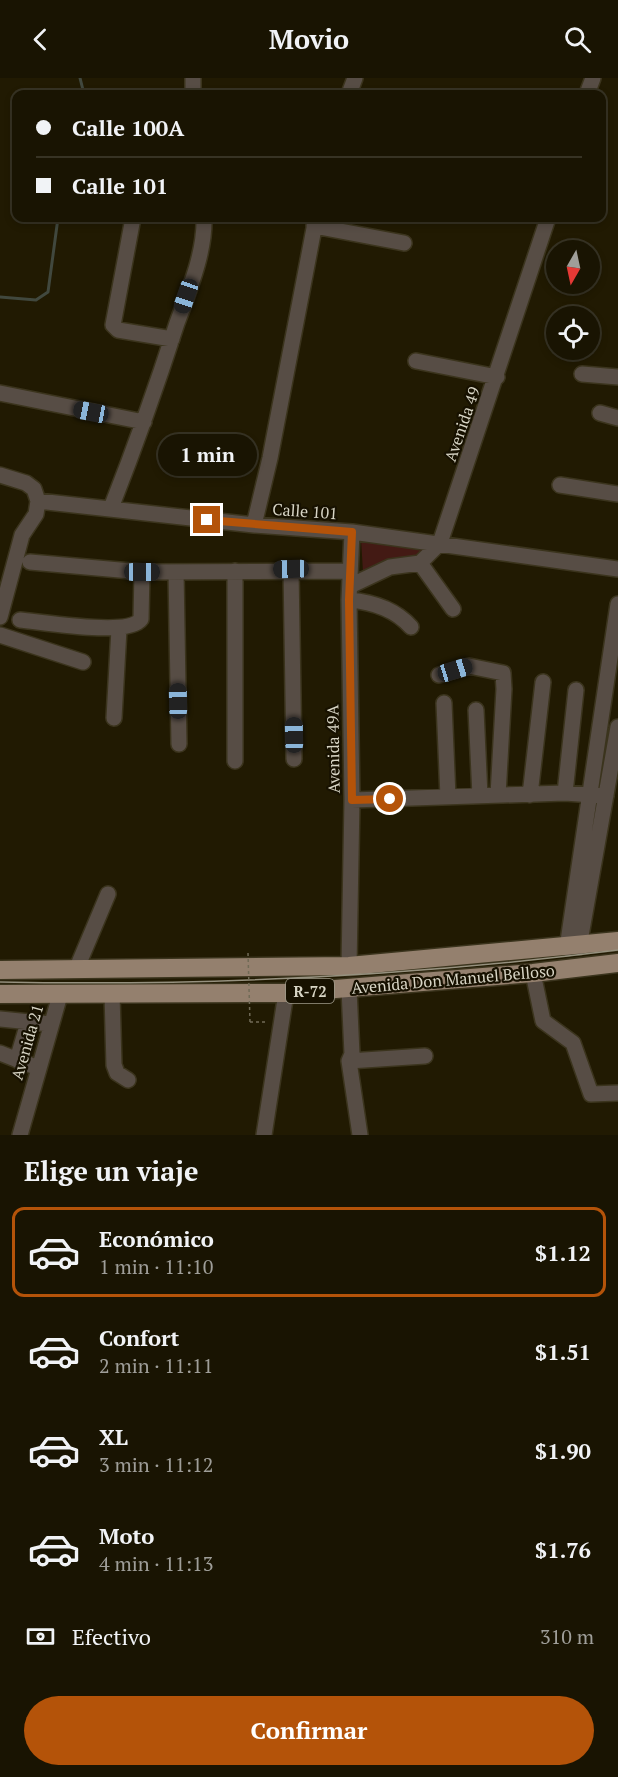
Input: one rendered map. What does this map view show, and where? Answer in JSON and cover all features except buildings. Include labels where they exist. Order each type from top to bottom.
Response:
[{"type":"main road","name":"Avenida Don Manuel Belloso","points":[[0,970],[349,966],[573,947],[618,941]]},
{"type":"main road","name":"Avenida Don Manuel Belloso","points":[[3,994],[286,993],[533,973],[618,963]]},
{"type":"street","points":[[132,222],[113,325],[118,330],[172,339]]},
{"type":"street","points":[[111,508],[144,422],[172,339],[203,242],[204,222]]},
{"type":"street","points":[[254,525],[270,458],[315,222],[404,243]]},
{"type":"street","name":"Avenida 49","points":[[420,563],[440,543],[547,222]]},
{"type":"street","points":[[416,361],[497,377]]},
{"type":"street","points":[[582,374],[618,377]]},
{"type":"street","points":[[0,393],[144,422]]},
{"type":"street","points":[[600,413],[618,418]]},
{"type":"street","points":[[0,475],[26,483],[34,489],[38,501],[36,514],[22,535],[0,617]]},
{"type":"street","points":[[560,485],[618,494]]},
{"type":"street","name":"Calle 101","points":[[38,501],[254,525],[352,532],[618,569]]},
{"type":"street","name":"Avenida 49A","points":[[349,966],[352,800],[350,586],[352,532]]},
{"type":"street","points":[[30,562],[142,572],[291,569],[350,586],[375,603],[401,616],[411,627]]},
{"type":"street","points":[[350,586],[390,567],[420,563],[453,609]]},
{"type":"street","points":[[291,569],[294,759]]},
{"type":"street","points":[[234,761],[235,571]]},
{"type":"street","points":[[20,620],[119,629],[136,625],[141,619],[142,572]]},
{"type":"street","points":[[176,572],[179,744]]},
{"type":"street","points":[[573,947],[599,795],[618,604]]},
{"type":"street","points":[[114,718],[119,629]]},
{"type":"street","points":[[0,635],[83,662]]},
{"type":"street","points":[[439,675],[469,666],[503,673],[498,795]]},
{"type":"street","points":[[530,795],[543,682]]},
{"type":"street","points":[[565,793],[576,690]]},
{"type":"street","points":[[444,704],[448,797]]},
{"type":"street","points":[[476,710],[480,796]]},
{"type":"street","points":[[599,795],[618,726]]},
{"type":"street","points":[[352,800],[565,793],[599,795]]},
{"type":"street","points":[[76,970],[108,894]]},
{"type":"street","points":[[533,973],[543,1021],[573,1043],[591,1094],[618,1093]]},
{"type":"street","points":[[349,989],[353,1058],[366,1135]]},
{"type":"street","points":[[264,1135],[286,993]]},
{"type":"street","points":[[3,994],[4,1020],[50,1024]]},
{"type":"street","name":"Avenida 21","points":[[20,1135],[60,994]]},
{"type":"street","points":[[112,994],[114,1065],[117,1072],[128,1080]]},
{"type":"street","points":[[17,1060],[28,1023]]},
{"type":"street","points":[[0,1053],[38,1068]]},
{"type":"street","points":[[353,1058],[425,1056]]},
{"type":"street","points":[[360,1101],[360,1135]]},
{"type":"path","points":[[248,953],[250,1022],[283,1022]]},
{"type":"shaded area","points":[[361,539],[424,548],[422,556],[396,558],[363,572]]},
{"type":"waterway","points":[[80,78],[83,90]]},
{"type":"waterway","points":[[0,297],[36,300],[48,292],[57,222]]},
{"type":"tram line","points":[[0,982],[155,982],[310,977],[464,967],[618,950]]},
{"type":"route","points":[[207,520],[352,532],[349,600],[352,800],[390,799]]}]
